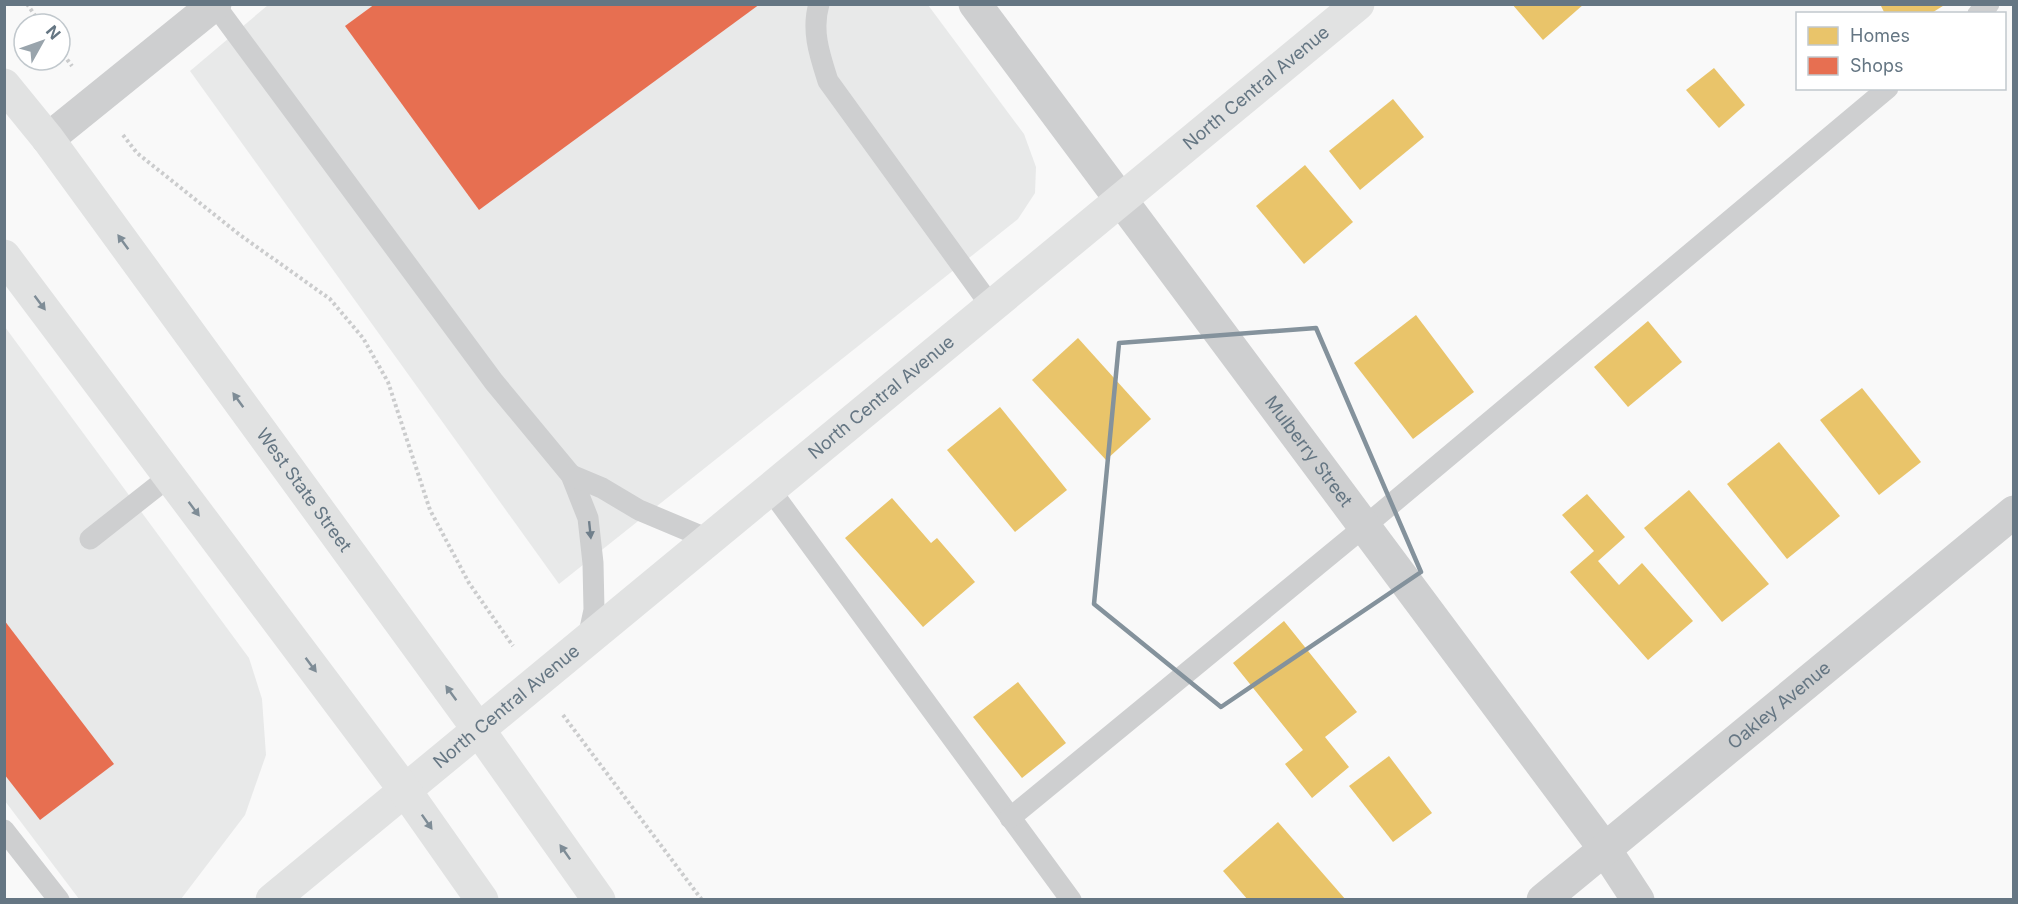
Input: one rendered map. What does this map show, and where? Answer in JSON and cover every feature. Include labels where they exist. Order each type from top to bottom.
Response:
[{"type":"main road","name":"North Central Avenue","points":[[272,900],[1358,4]]},
{"type":"main road","name":"West State Street","points":[[4,85],[48,139],[599,900]]},
{"type":"main road","points":[[4,256],[404,789],[482,900]]},
{"type":"street","name":"Mulberry Street","points":[[975,4],[1604,848],[1638,900]]},
{"type":"street","points":[[48,139],[215,5]]},
{"type":"street","name":"Oakley Avenue","points":[[1543,900],[2013,512]]},
{"type":"lane","points":[[819,4],[817,49],[828,81],[991,306]]},
{"type":"lane","points":[[215,5],[494,382],[571,475],[588,518],[593,562],[594,610],[588,638]]},
{"type":"lane","points":[[1010,818],[1364,527],[1886,90]]},
{"type":"lane","points":[[571,475],[602,488],[639,510],[708,539]]},
{"type":"lane","points":[[90,539],[170,476]]},
{"type":"lane","points":[[769,488],[1071,900]]},
{"type":"lane","points":[[4,830],[58,900]]},
{"type":"path","points":[[72,67],[137,153],[240,235],[330,299],[363,338],[388,382],[430,510],[469,583],[537,680],[702,900]]},
{"type":"highlighted area","points":[[1316,328],[1421,572],[1221,707],[1094,604],[1119,343]]},
{"type":"shaded area","points":[[268,5],[928,5],[1024,134],[1036,167],[1035,193],[1018,219],[559,584],[190,71]]},
{"type":"shaded area","points":[[5,327],[249,658],[262,699],[266,755],[245,815],[181,899],[79,899],[5,801]]},
{"type":"building: Homes","points":[[1512,4],[1584,4],[1543,40]]},
{"type":"building: Homes","points":[[1880,4],[1946,4],[1933,12],[1884,12]]},
{"type":"building: Homes","points":[[1714,68],[1745,105],[1719,128],[1686,90]]},
{"type":"building: Homes","points":[[1393,99],[1424,137],[1360,190],[1329,151]]},
{"type":"building: Homes","points":[[1305,165],[1353,222],[1304,264],[1256,206]]},
{"type":"building: Homes","points":[[1416,315],[1474,392],[1413,439],[1354,363]]},
{"type":"building: Homes","points":[[1648,321],[1682,362],[1628,407],[1594,367]]},
{"type":"building: Homes","points":[[1078,338],[1151,419],[1106,460],[1032,380]]},
{"type":"building: Homes","points":[[1862,388],[1921,462],[1879,495],[1820,420]]},
{"type":"building: Homes","points":[[1000,407],[1067,490],[1015,532],[947,450]]},
{"type":"building: Homes","points":[[1779,442],[1840,516],[1787,559],[1727,484]]},
{"type":"building: Homes","points":[[1689,490],[1769,584],[1722,622],[1644,528]]},
{"type":"building: Homes","points":[[1587,494],[1625,537],[1598,561],[1619,585],[1642,563],[1693,621],[1648,660],[1570,572],[1594,551],[1562,515]]},
{"type":"building: Homes","points":[[892,498],[931,543],[937,538],[975,582],[923,627],[845,538]]},
{"type":"building: Homes","points":[[1284,621],[1357,712],[1325,737],[1349,767],[1312,798],[1285,764],[1303,750],[1233,663]]},
{"type":"building: Homes","points":[[1018,682],[1066,743],[1022,778],[973,717]]},
{"type":"building: Homes","points":[[1389,756],[1432,813],[1393,842],[1349,786]]},
{"type":"building: Homes","points":[[1278,822],[1346,900],[1248,900],[1223,871]]},
{"type":"building: Shops","points":[[375,4],[760,4],[479,210],[345,26]]},
{"type":"building: Shops","points":[[4,620],[114,764],[40,820],[4,774]]}]
